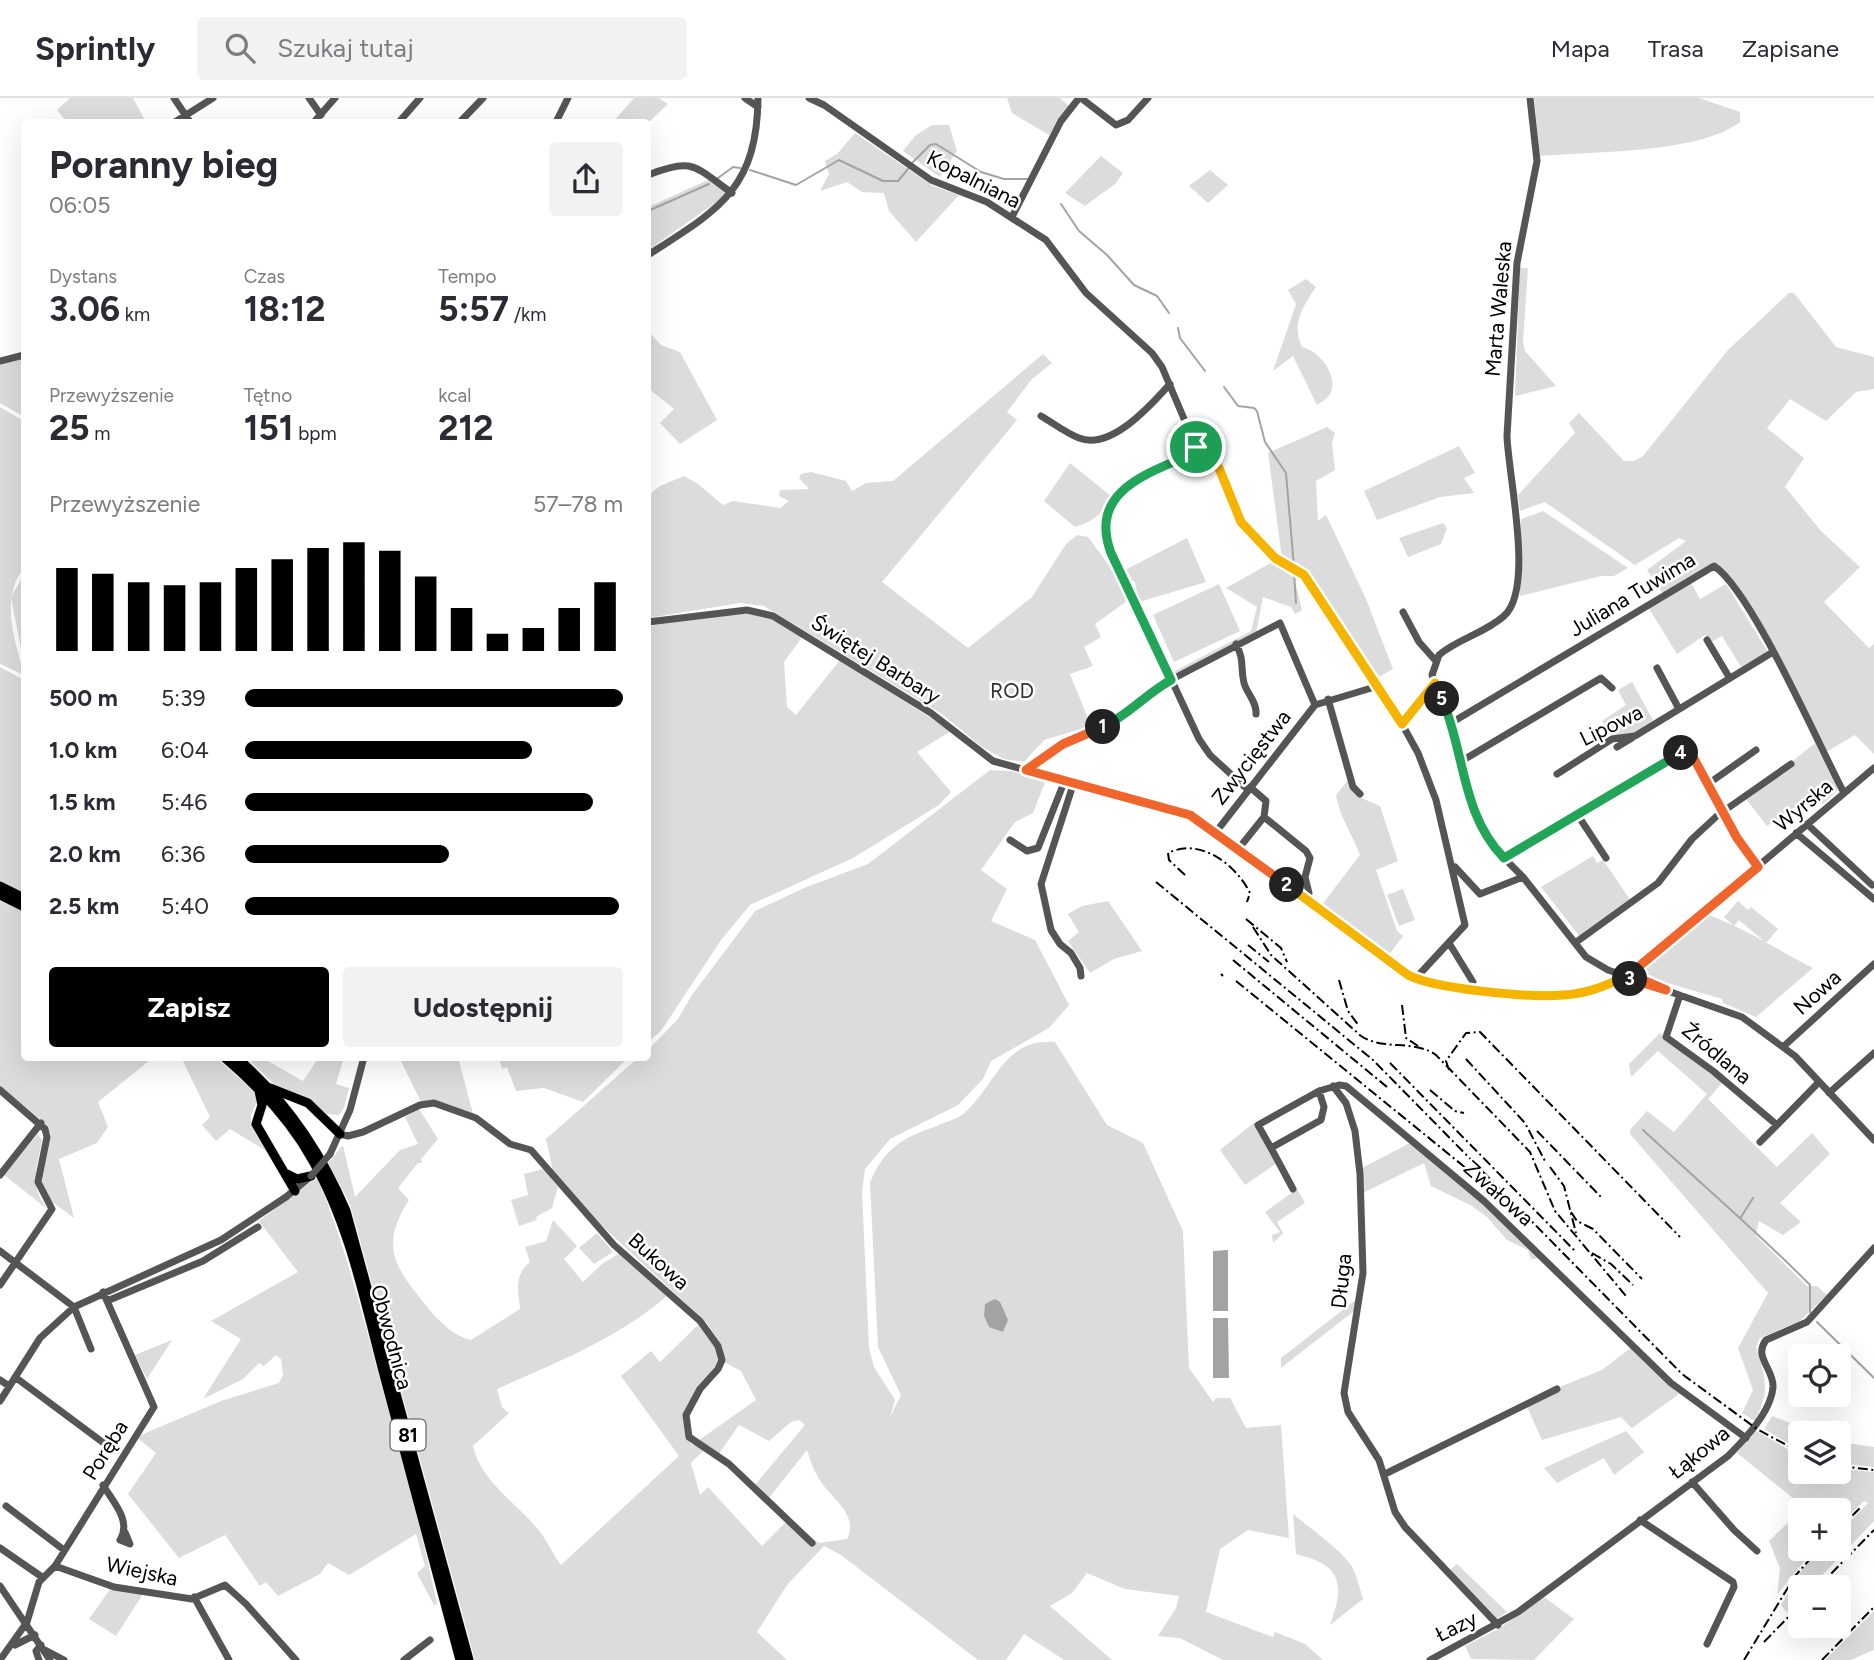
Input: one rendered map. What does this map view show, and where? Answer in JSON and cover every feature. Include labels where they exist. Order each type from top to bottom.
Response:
[{"type":"main road","points":[[0,886],[21,896]]},
{"type":"main road","points":[[0,895],[21,905]]},
{"type":"main road","name":"Obwodnica","points":[[229,1061],[264,1088],[315,1164],[348,1244],[460,1660]]},
{"type":"main road","name":"Obwodnica","points":[[240,1061],[291,1114],[318,1155],[346,1211],[469,1660]]},
{"type":"main road","points":[[295,1191],[256,1124],[264,1088],[301,1098],[342,1130]]},
{"type":"main road","points":[[291,1114],[292,1102],[301,1098]]},
{"type":"main road","points":[[259,1111],[265,1108],[278,1111]]},
{"type":"main road","points":[[286,1173],[297,1179],[312,1176]]},
{"type":"street","points":[[174,98],[188,119],[213,98]]},
{"type":"street","points":[[309,98],[321,115]]},
{"type":"street","points":[[317,119],[335,98]]},
{"type":"street","points":[[402,119],[420,98]]},
{"type":"street","points":[[463,119],[483,98]]},
{"type":"street","points":[[558,119],[568,98]]},
{"type":"street","points":[[746,98],[758,107]]},
{"type":"street","points":[[651,253],[715,210],[732,193],[755,140],[758,98]]},
{"type":"street","name":"Kopalniana","points":[[809,98],[826,101],[905,162],[941,185],[974,196],[1046,240],[1086,293],[1152,353],[1170,384],[1196,447]]},
{"type":"street","points":[[1012,217],[1061,121],[1080,98],[1116,125],[1128,120],[1148,98]]},
{"type":"street","name":"Marta Waleska","points":[[1435,660],[1445,650],[1497,621],[1510,609],[1517,594],[1518,523],[1507,462],[1507,436],[1517,263],[1537,161],[1530,98]]},
{"type":"street","points":[[651,174],[682,163],[695,168],[732,193]]},
{"type":"street","points":[[0,361],[21,356]]},
{"type":"street","points":[[1041,415],[1081,439],[1100,439],[1122,429],[1147,410],[1170,384]]},
{"type":"street","points":[[1239,848],[1264,817],[1266,801],[1210,755],[1199,739],[1111,553],[1104,527],[1114,501],[1130,484],[1190,455],[1196,447],[1205,450],[1219,468],[1241,522],[1275,558],[1294,567],[1329,611],[1402,724],[1430,781],[1465,925],[1415,979]]},
{"type":"street","name":"Juliana Tuwima","points":[[1451,723],[1714,566],[1744,603],[1773,652],[1843,793]]},
{"type":"street","name":"Świętej Barbary","points":[[651,622],[747,610],[773,616],[931,713],[983,755],[1047,776],[1174,808],[1239,848],[1415,979],[1561,996],[1610,984],[1625,977]]},
{"type":"street","points":[[1404,612],[1419,642],[1435,660],[1432,675],[1451,723],[1474,810],[1494,848],[1591,961],[1608,971],[1742,1017],[1784,1046],[1874,1140]]},
{"type":"street","name":"Zwycięstwa","points":[[1026,770],[1063,744],[1121,718],[1139,700],[1171,680],[1280,623],[1314,705]]},
{"type":"street","points":[[1707,640],[1729,677]]},
{"type":"street","points":[[1236,644],[1244,659],[1244,682],[1257,709],[1256,714]]},
{"type":"street","name":"Lipowa","points":[[1557,774],[1612,739],[1635,736],[1773,652]]},
{"type":"street","points":[[1657,668],[1679,709]]},
{"type":"street","points":[[1460,762],[1601,678],[1612,688]]},
{"type":"street","points":[[1402,724],[1435,683]]},
{"type":"street","name":"Zwycięstwa","points":[[1216,832],[1314,705],[1378,686]]},
{"type":"street","points":[[1328,699],[1353,787],[1360,794]]},
{"type":"street","points":[[1618,747],[1635,736]]},
{"type":"street","points":[[1708,784],[1756,750]]},
{"type":"street","points":[[1504,858],[1684,751],[1692,755],[1737,838],[1758,867]]},
{"type":"street","points":[[1042,759],[1042,768],[1047,776]]},
{"type":"street","points":[[1575,943],[1658,883],[1692,839],[1724,812],[1791,764]]},
{"type":"street","name":"Wyrska","points":[[1625,977],[1874,768]]},
{"type":"street","points":[[1010,840],[1027,851],[1038,848],[1070,781]]},
{"type":"street","points":[[1070,781],[1041,884],[1051,930],[1059,944],[1071,953],[1080,968],[1081,976]]},
{"type":"street","points":[[1577,814],[1606,858]]},
{"type":"street","points":[[1264,817],[1306,851],[1310,858],[1305,877],[1310,893],[1307,900]]},
{"type":"street","points":[[1807,824],[1872,885]]},
{"type":"street","points":[[1796,833],[1874,899]]},
{"type":"street","points":[[1452,863],[1480,894],[1520,879]]},
{"type":"street","points":[[1449,943],[1473,985]]},
{"type":"street","name":"Nowa","points":[[1784,1046],[1874,964]]},
{"type":"street","points":[[1637,968],[1643,980],[1666,990]]},
{"type":"street","points":[[1608,971],[1610,984]]},
{"type":"street","name":"Źródlana","points":[[1680,995],[1666,1037],[1777,1125]]},
{"type":"street","points":[[1829,1093],[1874,1053]]},
{"type":"street","points":[[0,1401],[40,1338],[75,1307],[103,1292],[202,1250],[295,1191],[312,1176],[330,1154],[342,1130],[363,1061]]},
{"type":"street","points":[[1760,1143],[1819,1082]]},
{"type":"street","points":[[1293,1189],[1258,1125],[1333,1086]]},
{"type":"street","name":"Zwałowa","points":[[1333,1086],[1350,1089],[1484,1200],[1671,1383],[1746,1438]]},
{"type":"street","name":"Długa","points":[[1333,1086],[1346,1103],[1354,1131],[1363,1273],[1344,1393],[1348,1412],[1379,1460],[1395,1512],[1405,1527],[1498,1625]]},
{"type":"street","points":[[0,1090],[41,1123],[47,1137],[38,1182],[52,1209],[0,1285]]},
{"type":"street","points":[[1271,1148],[1321,1120],[1324,1107],[1319,1091]]},
{"type":"street","name":"Bukowa","points":[[342,1130],[351,1135],[420,1105],[434,1103],[477,1118],[510,1144],[531,1150],[614,1245],[700,1321],[718,1346],[722,1360],[718,1369],[691,1401],[687,1415],[689,1437],[729,1464],[813,1544]]},
{"type":"street","points":[[0,1175],[41,1123]]},
{"type":"street","points":[[107,1301],[203,1261],[258,1227]]},
{"type":"street","name":"Łąkowa","points":[[1498,1625],[1728,1456],[1746,1438],[1772,1392],[1772,1377],[1763,1360],[1761,1346],[1766,1340],[1807,1322],[1874,1248]]},
{"type":"street","points":[[0,1251],[75,1307],[91,1349]]},
{"type":"street","name":"Poręba","points":[[41,1577],[55,1566],[154,1407],[103,1292]]},
{"type":"street","points":[[15,1377],[109,1447]]},
{"type":"street","points":[[0,1380],[9,1386]]},
{"type":"street","points":[[1385,1474],[1557,1389]]},
{"type":"street","points":[[1692,1482],[1734,1530],[1757,1550]]},
{"type":"street","points":[[103,1485],[124,1520],[125,1532]]},
{"type":"street","points":[[6,1506],[64,1550]]},
{"type":"street","points":[[1640,1520],[1733,1582],[1734,1587],[1707,1644]]},
{"type":"street","points":[[0,1548],[32,1567],[41,1577],[27,1622],[0,1660]]},
{"type":"street","name":"Wiejska","points":[[55,1566],[114,1587],[194,1597],[229,1660]]},
{"type":"street","points":[[194,1597],[225,1585],[246,1604],[296,1660]]},
{"type":"street","points":[[0,1586],[27,1622],[50,1660]]},
{"type":"street","name":"Łazy","points":[[1430,1660],[1446,1649],[1498,1625]]},
{"type":"street","points":[[11,1647],[35,1635]]},
{"type":"street","points":[[404,1660],[430,1640]]},
{"type":"street","points":[[39,1660],[36,1651],[43,1647]]},
{"type":"street","points":[[43,1647],[64,1660]]},
{"type":"green space","points":[[70,98],[133,98],[144,119],[64,119],[57,110]]},
{"type":"green space","points":[[634,98],[659,98],[668,104],[651,120],[616,119]]},
{"type":"green space","points":[[1007,98],[1060,98],[1069,106],[1049,135],[1012,113]]},
{"type":"green space","points":[[1534,98],[1699,98],[1740,112],[1740,122],[1722,132],[1672,146],[1540,156]]},
{"type":"green space","points":[[932,125],[949,125],[957,151],[940,177],[903,151],[915,136]]},
{"type":"green space","points":[[855,133],[933,186],[959,195],[916,242],[889,211],[884,193],[862,192],[847,182],[820,191],[829,174],[825,161],[837,154]]},
{"type":"green space","points":[[1101,156],[1123,173],[1115,184],[1085,206],[1065,193]]},
{"type":"green space","points":[[1210,170],[1228,185],[1208,203],[1189,186]]},
{"type":"green space","points":[[708,180],[728,194],[651,248],[651,206]]},
{"type":"green space","points":[[1520,268],[1528,268],[1523,342],[1525,351],[1556,386],[1515,396]]},
{"type":"green space","points":[[1306,279],[1316,287],[1300,316],[1299,339],[1302,347],[1315,353],[1326,365],[1332,380],[1330,394],[1317,405],[1293,356],[1273,371],[1296,304],[1288,290]]},
{"type":"green space","points":[[1789,293],[1794,293],[1836,347],[1874,357],[1874,389],[1856,392],[1826,421],[1790,399],[1767,428],[1804,458],[1785,487],[1821,531],[1860,567],[1824,602],[1869,648],[1874,644],[1874,754],[1855,735],[1826,752],[1774,650],[1717,564],[1663,594],[1647,570],[1686,541],[1679,538],[1635,565],[1545,502],[1520,511],[1518,495],[1575,433],[1569,423],[1579,413],[1624,461],[1634,461],[1643,456],[1728,350]]},
{"type":"green space","points":[[651,334],[661,345],[680,352],[717,420],[680,444],[660,423],[674,409],[651,390]]},
{"type":"green space","name":"ROD","points":[[1043,354],[1052,363],[1032,379],[1007,412],[1017,420],[882,582],[968,648],[1032,597],[1066,544],[1077,535],[1088,537],[1119,579],[1127,601],[1095,624],[1101,637],[1084,647],[1093,666],[1070,674],[1091,726],[1044,740],[1024,762],[1004,759],[982,747],[942,714],[764,606],[740,603],[651,618],[651,494],[660,486],[684,476],[723,505],[733,501],[780,508],[789,501],[779,496],[780,490],[809,489],[799,478],[801,474],[811,472],[846,481],[852,491],[866,483],[893,481]]},
{"type":"green space","points":[[21,359],[21,415],[0,403],[0,364]]},
{"type":"green space","points":[[0,407],[21,419],[21,572],[12,592],[11,619],[21,674],[0,664]]},
{"type":"green space","points":[[1327,427],[1335,433],[1332,443],[1335,470],[1316,481],[1318,521],[1326,515],[1366,599],[1393,669],[1375,679],[1299,564],[1282,559],[1268,453]]},
{"type":"green space","points":[[1459,446],[1475,473],[1464,478],[1474,493],[1440,497],[1377,520],[1364,491]]},
{"type":"green space","points":[[1070,463],[1111,496],[1097,516],[1075,527],[1044,501]]},
{"type":"green space","points":[[1543,511],[1628,568],[1614,576],[1601,576],[1520,596],[1521,519]]},
{"type":"green space","points":[[1443,523],[1447,528],[1441,544],[1408,557],[1399,538]]},
{"type":"green space","points":[[1187,538],[1206,582],[1139,602],[1135,583],[1125,570]]},
{"type":"green space","points":[[1274,561],[1302,576],[1295,581],[1302,610],[1295,614],[1291,607],[1263,597],[1256,633],[1175,674],[1173,672],[1251,631],[1257,607],[1226,588]]},
{"type":"green space","points":[[21,579],[21,649],[11,597]]},
{"type":"green space","points":[[1690,581],[1700,599],[1726,584],[1768,652],[1741,667],[1722,636],[1711,642],[1705,635],[1677,654],[1648,607]]},
{"type":"green space","points":[[1219,584],[1240,631],[1174,662],[1153,615]]},
{"type":"green space","points":[[764,614],[802,637],[784,662],[787,707],[796,715],[840,660],[951,731],[917,752],[951,792],[939,805],[853,858],[750,905],[721,940],[661,1031],[651,1039],[651,626],[676,619]]},
{"type":"green space","points":[[0,667],[21,678],[21,892],[0,881]]},
{"type":"green space","points":[[1632,682],[1653,720],[1624,740],[1612,736],[1602,721],[1626,705],[1618,690]]},
{"type":"green space","points":[[1815,743],[1838,790],[1823,804],[1814,794],[1767,826],[1746,799]]},
{"type":"green space","points":[[990,770],[1011,771],[1046,780],[1033,813],[1015,822],[981,870],[1007,889],[991,921],[1035,940],[1069,1005],[1049,1028],[991,1061],[983,1079],[958,1105],[890,1139],[865,1169],[862,1191],[869,1348],[874,1367],[895,1400],[890,1417],[901,1395],[878,1347],[870,1183],[875,1171],[888,1153],[904,1140],[962,1115],[974,1104],[1011,1056],[1037,1043],[1055,1042],[1107,1125],[1143,1143],[1183,1231],[1189,1368],[1213,1402],[1216,1398],[1230,1398],[1246,1428],[1281,1425],[1289,1538],[1248,1530],[1220,1549],[1206,1612],[1273,1637],[1275,1632],[1305,1644],[1323,1660],[1223,1660],[1180,1638],[1158,1636],[1176,1608],[1179,1596],[1125,1589],[1087,1573],[1072,1593],[1050,1606],[1112,1660],[1064,1660],[1024,1634],[1006,1660],[978,1660],[841,1555],[824,1546],[787,1585],[757,1632],[787,1660],[475,1660],[350,1204],[328,1163],[343,1145],[355,1197],[400,1150],[418,1144],[405,1117],[419,1109],[438,1139],[421,1159],[422,1163],[418,1163],[398,1188],[409,1200],[395,1230],[394,1254],[405,1278],[429,1309],[444,1325],[464,1338],[471,1340],[520,1309],[519,1278],[530,1262],[525,1247],[546,1241],[553,1220],[577,1246],[564,1259],[583,1282],[602,1264],[620,1253],[667,1296],[607,1337],[497,1389],[502,1407],[509,1413],[473,1446],[483,1470],[537,1528],[561,1565],[679,1456],[621,1376],[651,1351],[660,1362],[698,1325],[715,1347],[719,1357],[723,1348],[707,1323],[586,1211],[553,1171],[546,1139],[634,1061],[651,1061],[651,1047],[678,1019],[692,995],[755,911],[804,888],[868,864]],"holes":[[[718,1359],[741,1371],[756,1400],[692,1445],[684,1422],[687,1411]],[[799,1420],[805,1425],[754,1486],[769,1498],[807,1450],[818,1477],[846,1513],[850,1530],[847,1539],[819,1543],[788,1520],[762,1546],[708,1487],[700,1495],[691,1463],[703,1451],[718,1455],[739,1425],[769,1441],[791,1422]]]},
{"type":"green space","points":[[1348,780],[1359,797],[1380,806],[1398,861],[1376,870],[1397,931],[1403,936],[1388,956],[1321,906],[1360,855],[1343,819],[1336,795]]},
{"type":"green space","points":[[1593,856],[1597,863],[1603,860],[1631,901],[1580,937],[1541,887]]},
{"type":"green space","points":[[1403,889],[1415,920],[1399,926],[1387,895]]},
{"type":"green space","points":[[0,901],[21,911],[21,1061],[149,1061],[98,1102],[108,1127],[97,1143],[59,1159],[74,1218],[51,1201],[42,1182],[51,1135],[45,1123],[0,1086]]},
{"type":"green space","points":[[1108,901],[1142,951],[1114,959],[1090,973],[1068,941],[1079,932],[1068,914],[1082,906]]},
{"type":"green space","points":[[1738,901],[1748,910],[1751,907],[1778,929],[1766,943],[1739,920],[1734,926],[1724,917]]},
{"type":"green space","points":[[1709,915],[1749,933],[1813,968],[1756,1017],[1723,1003],[1722,999],[1644,976],[1649,973],[1646,969]]},
{"type":"green space","points":[[1660,1033],[1722,1083],[1708,1099],[1777,1167],[1812,1133],[1830,1154],[1780,1203],[1801,1222],[1783,1235],[1759,1221],[1756,1236],[1807,1286],[1817,1286],[1827,1295],[1800,1321],[1760,1338],[1756,1347],[1765,1393],[1755,1421],[1742,1413],[1753,1390],[1738,1348],[1768,1293],[1630,1134],[1630,1130],[1647,1111],[1674,1132],[1707,1094],[1658,1051],[1631,1077],[1629,1064]]},
{"type":"green space","points":[[183,1061],[220,1061],[257,1094],[251,1120],[268,1152],[230,1129],[216,1141],[202,1125],[210,1117]]},
{"type":"green space","points":[[250,1061],[268,1061],[303,1081],[316,1061],[343,1061],[336,1084],[349,1088],[344,1108],[339,1115],[327,1114],[299,1094],[277,1087]]},
{"type":"green space","points":[[401,1061],[459,1061],[473,1114],[421,1102]]},
{"type":"green space","points":[[500,1061],[625,1061],[583,1102],[544,1088],[516,1091],[507,1067],[502,1069]]},
{"type":"green space","points":[[1255,1122],[1277,1163],[1245,1185],[1220,1150]]},
{"type":"green space","points":[[38,1134],[42,1140],[36,1186],[43,1203],[50,1211],[4,1175]]},
{"type":"green space","points":[[1412,1142],[1484,1203],[1542,1259],[1531,1259],[1528,1250],[1507,1240],[1487,1217],[1472,1206],[1431,1186],[1424,1163],[1363,1193],[1362,1168]]},
{"type":"green space","points":[[543,1169],[558,1187],[552,1208],[536,1217],[537,1220],[519,1226],[511,1200],[528,1195],[524,1174]]},
{"type":"green space","points":[[317,1177],[344,1251],[366,1326],[417,1518],[437,1604],[434,1605],[417,1573],[425,1566],[416,1534],[349,1575],[328,1563],[320,1574],[278,1596],[266,1582],[260,1586],[225,1535],[179,1558],[128,1494],[156,1453],[136,1437],[221,1401],[279,1383],[283,1375],[281,1359],[276,1355],[264,1366],[259,1363],[243,1379],[203,1399],[241,1339],[211,1321],[298,1272],[259,1221]]},
{"type":"green space","points":[[1297,1189],[1305,1203],[1277,1222],[1283,1233],[1273,1243],[1272,1235],[1280,1232],[1265,1212]]},
{"type":"green space","points":[[597,1233],[613,1252],[594,1264],[579,1248]]},
{"type":"green space","points":[[1357,1299],[1354,1311],[1281,1368],[1281,1358]]},
{"type":"green space","points":[[172,1340],[147,1379],[135,1355]]},
{"type":"green space","points":[[1632,1347],[1679,1394],[1632,1428],[1621,1417],[1542,1440],[1527,1407],[1557,1392],[1562,1386],[1602,1370]]},
{"type":"green space","points":[[1772,1416],[1788,1422],[1788,1443],[1764,1429]]},
{"type":"green space","points":[[1755,1430],[1788,1449],[1788,1484],[1851,1484],[1851,1470],[1874,1472],[1874,1521],[1851,1545],[1851,1520],[1868,1503],[1864,1501],[1851,1513],[1851,1498],[1793,1498],[1737,1453]]},
{"type":"green space","points":[[1626,1431],[1644,1452],[1614,1475],[1604,1458],[1557,1483],[1544,1468]]},
{"type":"green space","points":[[1851,1444],[1874,1447],[1874,1467],[1851,1464]]},
{"type":"green space","points":[[1293,1514],[1348,1561],[1357,1578],[1363,1599],[1330,1625],[1337,1598],[1336,1578],[1323,1564],[1296,1554]]},
{"type":"green space","points":[[1788,1523],[1788,1561],[1804,1561],[1793,1575],[1788,1575],[1788,1581],[1777,1595],[1780,1568],[1769,1541]]},
{"type":"green space","points":[[1810,1561],[1836,1561],[1822,1575],[1799,1575]]},
{"type":"green space","points":[[1457,1564],[1507,1612],[1497,1619],[1450,1570]]},
{"type":"green space","points":[[111,1588],[143,1594],[116,1636],[89,1619]]},
{"type":"green space","points":[[1788,1593],[1787,1613],[1781,1605]]},
{"type":"green space","points":[[1544,1597],[1574,1619],[1534,1660],[1471,1659],[1465,1646],[1500,1628]]},
{"type":"green space","points":[[1874,1611],[1874,1650],[1851,1660],[1825,1660],[1847,1638],[1851,1638],[1851,1634]]},
{"type":"shaded area","points":[[1228,1250],[1228,1311],[1213,1311],[1213,1251]]},
{"type":"shaded area","points":[[995,1299],[1000,1302],[1008,1320],[1003,1332],[989,1327],[984,1316],[985,1304]]},
{"type":"shaded area","points":[[1213,1318],[1228,1318],[1229,1378],[1213,1378]]},
{"type":"waterway","points":[[911,164],[930,145],[936,144],[981,172],[1004,179],[1028,179]]},
{"type":"waterway","points":[[750,170],[796,185],[839,160],[883,181],[898,181],[908,169]]},
{"type":"waterway","points":[[718,178],[733,167],[740,168]]},
{"type":"waterway","points":[[651,210],[709,184]]},
{"type":"waterway","points":[[1061,204],[1079,231],[1107,255],[1134,285],[1157,296],[1169,313]]},
{"type":"waterway","points":[[1178,328],[1180,338],[1205,371]]},
{"type":"waterway","points":[[1224,387],[1238,406],[1254,408],[1257,411],[1265,442],[1286,473],[1294,567]]},
{"type":"waterway","points":[[1294,573],[1296,603]]},
{"type":"waterway","points":[[1643,1130],[1810,1285],[1810,1312]]},
{"type":"waterway","points":[[1741,1217],[1753,1198]]},
{"type":"waterway","points":[[1817,1322],[1874,1378]]},
{"type":"railway","points":[[1185,875],[1169,860],[1168,853],[1180,849],[1205,851],[1216,856],[1236,873],[1250,893],[1247,902]]},
{"type":"railway","points":[[1156,882],[1373,1060],[1682,1374],[1757,1429],[1788,1446]]},
{"type":"railway","points":[[1246,919],[1281,948],[1287,962]]},
{"type":"railway","points":[[1253,927],[1271,955],[1361,1036],[1379,1043],[1418,1047],[1436,1055],[1530,1152],[1555,1211],[1626,1296]]},
{"type":"railway","points":[[1248,945],[1269,962]]},
{"type":"railway","points":[[1233,960],[1387,1087]]},
{"type":"railway","points":[[1339,980],[1348,1011],[1359,1026]]},
{"type":"railway","points":[[1236,981],[1472,1173]]},
{"type":"railway","points":[[1402,1005],[1406,1038],[1418,1046]]},
{"type":"railway","points":[[1449,1070],[1446,1061],[1466,1033],[1480,1032],[1680,1237]]},
{"type":"railway","points":[[1466,1059],[1525,1123],[1546,1163]]},
{"type":"railway","points":[[1390,1063],[1576,1252]]},
{"type":"railway","points":[[1430,1090],[1455,1111],[1464,1113]]},
{"type":"railway","points":[[1537,1131],[1602,1198]]},
{"type":"railway","points":[[1550,1167],[1564,1186],[1576,1233]]},
{"type":"railway","points":[[1571,1212],[1577,1221],[1593,1229],[1642,1279]]},
{"type":"railway","points":[[1592,1253],[1611,1264],[1633,1285]]},
{"type":"railway","points":[[1851,1467],[1874,1470]]},
{"type":"railway","points":[[1851,1517],[1861,1507]]},
{"type":"railway","points":[[1830,1575],[1874,1530]]},
{"type":"railway","points":[[1744,1660],[1795,1576],[1808,1561]]},
{"type":"railway","points":[[1822,1660],[1874,1607]]},
{"type":"railway","points":[[1764,1642],[1788,1617]]},
{"type":"route","points":[[1196,447],[1205,450],[1219,468],[1241,522],[1275,558],[1297,568],[1304,575],[1402,724],[1435,683],[1451,723],[1465,785],[1474,810],[1494,848],[1504,858],[1684,751],[1692,755],[1737,838],[1758,867],[1637,968],[1637,974],[1643,980],[1666,990],[1625,977],[1596,989],[1561,996],[1430,983],[1415,979],[1239,848],[1190,815],[1174,808],[1026,770],[1063,744],[1121,718],[1139,700],[1171,680],[1111,553],[1104,536],[1104,527],[1114,501],[1130,484],[1190,455],[1196,447]]}]
